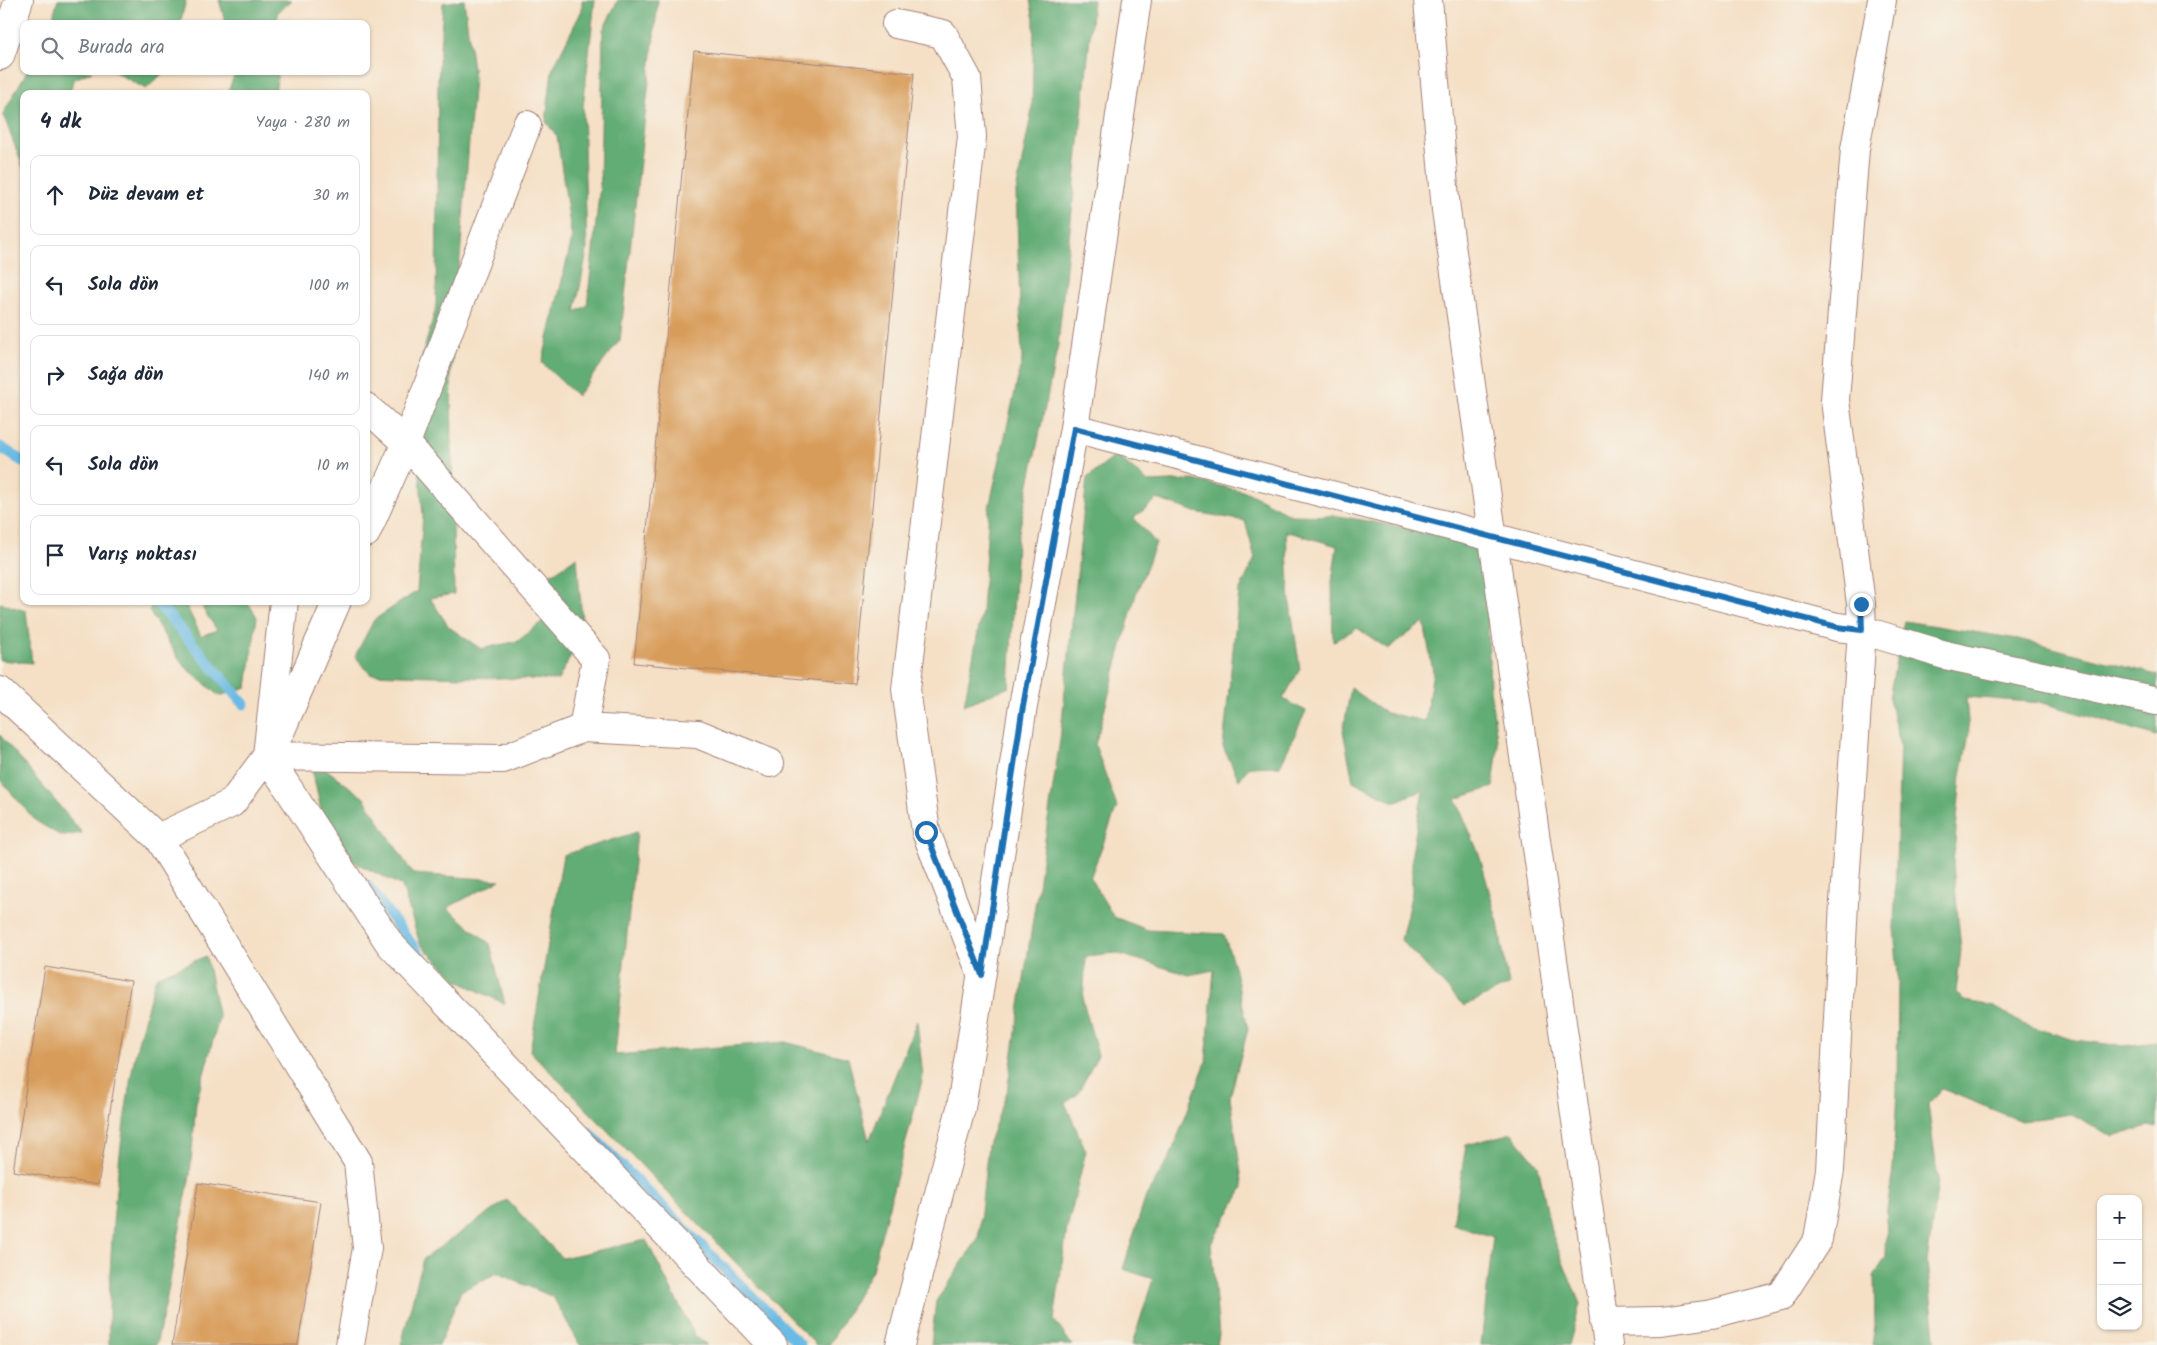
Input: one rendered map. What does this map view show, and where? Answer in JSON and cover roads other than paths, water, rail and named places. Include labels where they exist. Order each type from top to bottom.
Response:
[{"type":"lane","points":[[0,56],[19,0]]},
{"type":"lane","points":[[900,1345],[961,1108],[1022,712],[1074,428],[1137,0]]},
{"type":"lane","points":[[1428,0],[1446,210],[1491,537],[1606,1334],[1661,1321],[1712,1314],[1782,1296],[1818,1239],[1830,1170],[1845,884],[1862,630],[1861,604],[1835,400],[1855,149],[1882,0]]},
{"type":"lane","points":[[896,24],[943,34],[967,78],[972,127],[906,689],[926,832],[982,975]]},
{"type":"lane","points":[[370,524],[406,442],[527,125]]},
{"type":"lane","points":[[370,410],[406,442],[596,659],[582,728]]},
{"type":"lane","points":[[1074,428],[1827,624],[1862,630],[1945,655],[2157,701]]},
{"type":"lane","points":[[284,605],[267,756],[390,944],[773,1345]]},
{"type":"lane","points":[[158,838],[232,803],[267,756],[281,730],[335,605]]},
{"type":"lane","points":[[0,691],[158,838],[358,1162],[367,1248],[350,1345]]},
{"type":"lane","points":[[267,756],[503,759],[582,728],[698,734],[770,763]]},
{"type":"waterway","points":[[0,447],[20,460]]},
{"type":"waterway","points":[[159,605],[244,704]]},
{"type":"waterway","points":[[367,885],[431,970]]},
{"type":"waterway","points":[[588,1132],[800,1345]]}]
